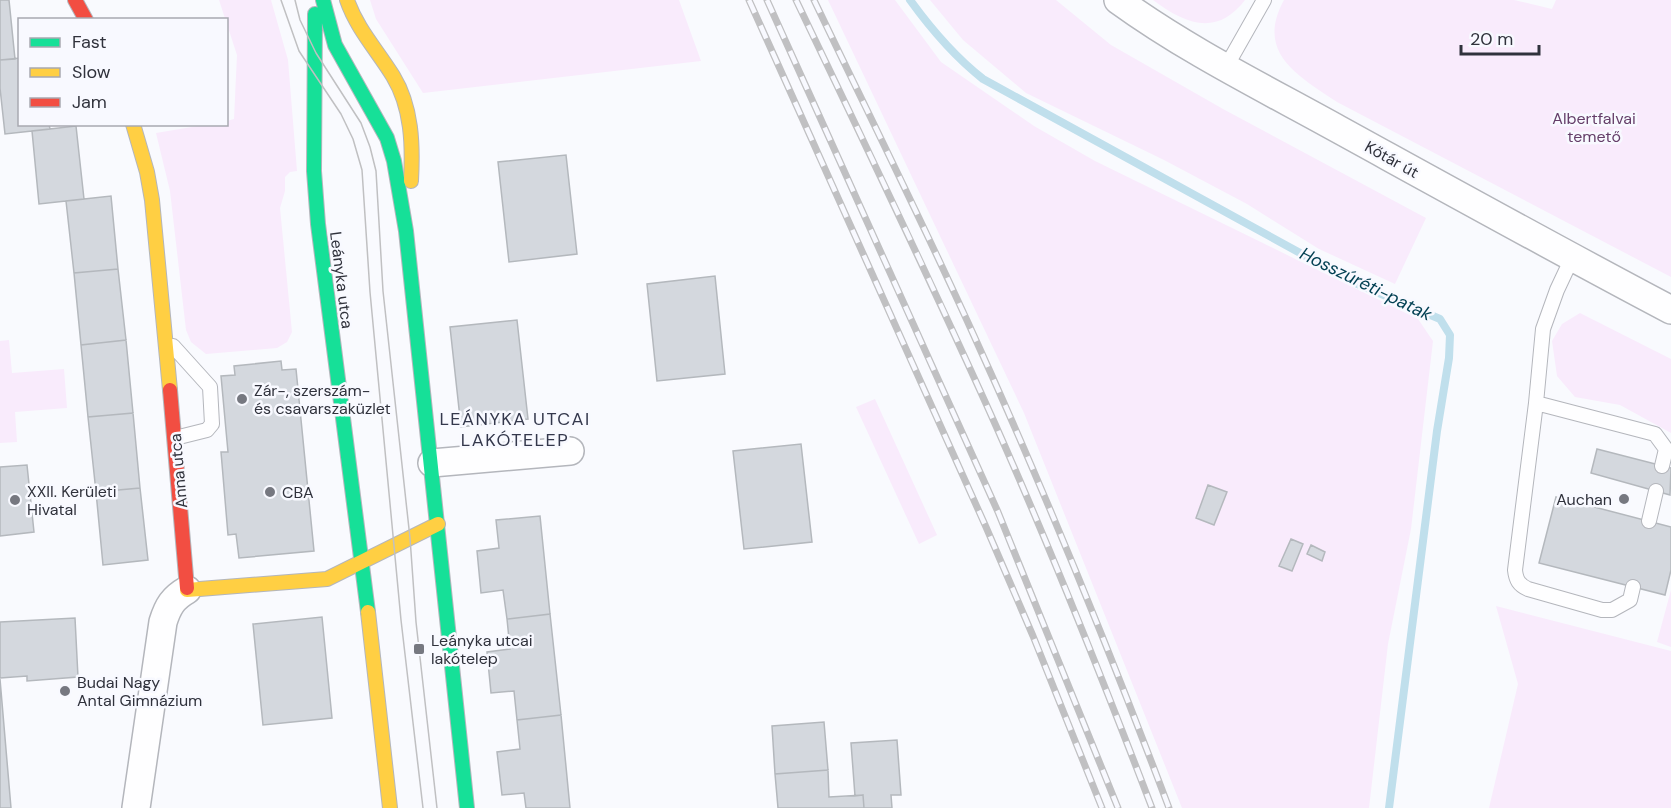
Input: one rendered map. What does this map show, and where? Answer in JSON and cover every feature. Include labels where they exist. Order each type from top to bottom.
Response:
[{"type":"main road","points":[[75,0],[85,18]]},
{"type":"main road","name":"Leányka utca","points":[[315,0],[314,171],[318,224],[362,563],[390,808]]},
{"type":"main road","points":[[323,0],[335,45],[387,138],[394,161],[406,231],[468,808]]},
{"type":"main road","points":[[347,0],[352,16],[369,44],[394,77],[404,99],[410,125],[412,160],[406,231]]},
{"type":"main road","name":"Anna utca","points":[[135,126],[152,200],[176,438],[187,590]]},
{"type":"main road","points":[[187,590],[327,579],[438,524]]},
{"type":"street","name":"Kőtár út","points":[[1118,0],[1140,16],[1226,67],[1572,258],[1671,310]]},
{"type":"street","points":[[432,463],[570,451]]},
{"type":"street","points":[[136,808],[163,622],[167,608],[176,597],[187,590]]},
{"type":"lane","points":[[1226,67],[1264,0]]},
{"type":"lane","points":[[1572,258],[1543,329],[1515,570],[1516,579],[1528,590],[1602,610],[1612,610],[1630,600],[1633,587]]},
{"type":"lane","points":[[166,338],[210,387],[212,424],[207,430],[176,438]]},
{"type":"lane","points":[[1536,403],[1655,434],[1666,448],[1662,466]]},
{"type":"lane","points":[[1649,521],[1656,491]]},
{"type":"green space","points":[[219,0],[271,0],[288,60],[297,171],[290,172],[285,177],[285,191],[280,208],[292,332],[287,342],[277,348],[206,354],[191,342],[186,330],[170,191],[156,133],[198,126],[228,126],[228,121],[234,119],[237,55],[228,28],[228,18],[225,18]]},
{"type":"green space","points":[[370,0],[679,0],[701,61],[423,93],[376,19]]},
{"type":"green space","points":[[828,0],[895,0],[941,62],[1034,126],[1095,161],[1418,319],[1433,341],[1411,529],[1388,644],[1369,808],[1182,808],[1024,413]]},
{"type":"green space","points":[[930,0],[1056,0],[1111,45],[1223,109],[1426,218],[1395,284],[1319,249],[1247,204],[1164,160],[1026,93],[963,40]]},
{"type":"green space","points":[[1153,0],[1245,0],[1234,12],[1223,19],[1212,23],[1200,23],[1177,15]]},
{"type":"green space","name":"Albertfalvai temető","points":[[1284,0],[1514,0],[1552,9],[1556,0],[1671,0],[1671,277],[1337,102],[1308,83],[1285,61],[1278,49],[1275,35],[1276,19]]},
{"type":"green space","points":[[1580,313],[1671,359],[1671,433],[1620,405],[1575,397],[1557,376],[1552,341],[1562,324]]},
{"type":"green space","points":[[9,340],[12,373],[64,369],[67,408],[15,412],[17,442],[0,443],[0,341]]},
{"type":"green space","points":[[875,399],[937,535],[919,544],[856,407]]},
{"type":"green space","points":[[1671,590],[1671,647],[1657,642]]},
{"type":"green space","points":[[1496,606],[1671,651],[1671,808],[1489,808],[1518,684]]},
{"type":"building","points":[[0,0],[9,0],[15,59],[0,60]]},
{"type":"building","points":[[18,58],[18,126],[49,126],[50,129],[5,134],[0,88],[0,60]]},
{"type":"building","points":[[76,126],[84,199],[39,204],[32,131]]},
{"type":"building","points":[[566,155],[577,254],[509,262],[498,162]]},
{"type":"building","points":[[111,196],[118,269],[74,273],[66,201]]},
{"type":"building","points":[[118,269],[126,340],[81,345],[74,273]]},
{"type":"building","points":[[715,276],[725,374],[657,381],[647,284]]},
{"type":"building","points":[[517,320],[528,419],[461,427],[450,327]]},
{"type":"building","points":[[126,340],[133,413],[88,417],[81,345]]},
{"type":"building","points":[[281,361],[282,370],[296,369],[314,551],[239,558],[236,534],[228,535],[221,452],[228,452],[221,376],[235,375],[234,366]]},
{"type":"building","points":[[133,413],[140,488],[96,492],[88,417]]},
{"type":"building","points":[[801,444],[812,542],[744,549],[733,451]]},
{"type":"building","points":[[1597,449],[1671,468],[1670,495],[1591,473]]},
{"type":"building","name":"XXII. Kerületi Hivatal","points":[[27,465],[34,532],[0,536],[0,467]]},
{"type":"building","points":[[1208,485],[1227,492],[1214,525],[1196,518]]},
{"type":"building","points":[[140,488],[148,560],[103,565],[96,492]]},
{"type":"building","points":[[1556,497],[1671,527],[1671,570],[1665,595],[1539,563]]},
{"type":"building","points":[[540,516],[550,614],[507,619],[503,590],[481,593],[477,551],[499,548],[496,520]]},
{"type":"building","points":[[1291,539],[1303,544],[1292,571],[1279,566]]},
{"type":"building","points":[[1311,545],[1325,552],[1322,561],[1307,554]]},
{"type":"building","points":[[550,614],[561,715],[517,720],[514,691],[491,693],[487,652],[510,649],[507,619]]},
{"type":"building","points":[[322,617],[332,718],[263,725],[253,624]]},
{"type":"building","points":[[75,618],[78,677],[27,681],[27,676],[0,678],[0,622]]},
{"type":"building","points":[[0,679],[11,808],[0,808]]},
{"type":"building","points":[[561,715],[570,808],[526,808],[524,793],[502,795],[497,752],[520,749],[517,720]]},
{"type":"building","points":[[824,722],[828,770],[775,774],[772,726]]},
{"type":"building","points":[[897,740],[901,795],[891,795],[892,808],[864,808],[863,795],[855,796],[851,743]]},
{"type":"building","points":[[828,770],[829,797],[863,795],[864,808],[778,808],[775,774]]},
{"type":"waterway","name":"Hosszúréti-patak","points":[[910,0],[944,42],[983,79],[1353,282],[1440,319],[1450,335],[1449,358],[1437,431],[1389,808]]},
{"type":"tram line","points":[[281,0],[299,51],[341,114],[353,139],[362,170],[370,292],[401,620],[423,808]]},
{"type":"tram line","points":[[295,0],[300,20],[316,53],[361,123],[376,171],[383,291],[437,808]]},
{"type":"railway","points":[[749,0],[986,527],[1033,636],[1102,808]]},
{"type":"railway","points":[[767,0],[998,512],[1118,808]]},
{"type":"railway","points":[[796,0],[923,266],[996,426],[1077,616],[1152,808]]},
{"type":"railway","points":[[814,0],[997,386],[1074,566],[1169,808]]},
{"type":"traffic: fast","points":[[323,0],[335,45],[387,138],[394,161],[406,231],[467,808]]},
{"type":"traffic: fast","points":[[315,14],[314,171],[318,224],[368,612]]},
{"type":"traffic: slow","points":[[347,0],[362,30],[393,76],[404,100],[410,127],[411,181]]},
{"type":"traffic: slow","points":[[134,126],[147,172],[152,200],[170,390]]},
{"type":"traffic: slow","points":[[187,588],[187,590],[327,579],[438,524]]},
{"type":"traffic: slow","points":[[368,612],[390,808]]},
{"type":"traffic: jam","points":[[75,0],[85,18]]},
{"type":"traffic: jam","points":[[170,390],[187,588]]},
{"type":"place","name":"Zár-, szerszám- és csavarszaküzlet","points":[[242,399]]},
{"type":"place","name":"CBA","points":[[270,492]]},
{"type":"place","name":"Auchan","points":[[1624,499]]},
{"type":"place","name":"XXII. Kerületi Hivatal","points":[[15,500]]},
{"type":"place","name":"Leányka utcai lakótelep","points":[[419,649]]},
{"type":"place","name":"Budai Nagy Antal Gimnázium","points":[[65,691]]},
{"type":"district","name":"LEÁNYKA UTCAI LAKÓTELEP","points":[[515,429]]}]
